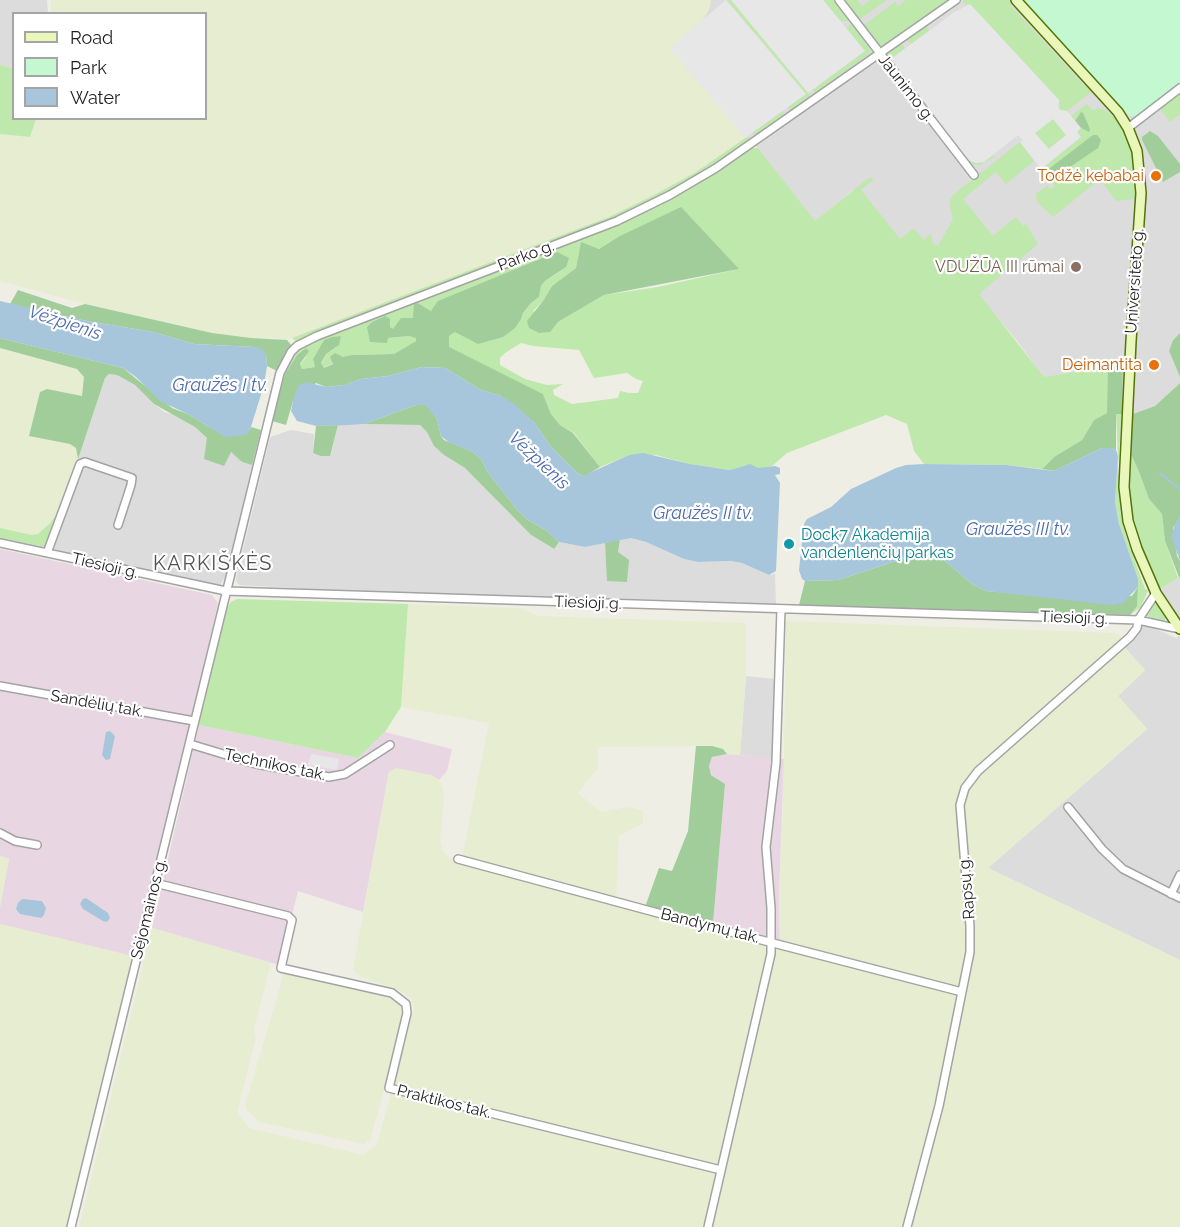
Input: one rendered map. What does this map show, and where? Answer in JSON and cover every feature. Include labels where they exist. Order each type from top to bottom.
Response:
[{"type":"main road","name":"Universiteto g.","points":[[1016,0],[1102,94],[1128,128],[1140,164],[1141,193],[1124,487],[1131,532],[1156,593],[1180,629]]},
{"type":"street","name":"Jaunimo g.","points":[[838,0],[974,175]]},
{"type":"street","name":"Parko g.","points":[[226,591],[280,374],[287,358],[297,346],[317,336],[617,221],[661,200],[716,168],[956,0]]},
{"type":"street","points":[[1128,128],[1180,88]]},
{"type":"street","points":[[47,553],[80,464],[85,462],[132,478],[118,525]]},
{"type":"street","name":"Tiesioji g.","points":[[0,543],[226,591],[1138,620],[1180,629]]},
{"type":"street","name":"Sėjomainos g.","points":[[71,1227],[226,591]]},
{"type":"street","name":"Rapsų g.","points":[[907,1227],[939,1106],[970,943],[960,805],[965,788],[978,771],[1130,637],[1156,593]]},
{"type":"street","points":[[708,1227],[771,954],[771,908],[766,847],[776,763],[782,609]]},
{"type":"street","name":"Sandėlių tak.","points":[[0,686],[194,721]]},
{"type":"street","name":"Technikos tak.","points":[[189,744],[256,764],[329,777],[345,774],[390,745]]},
{"type":"street","points":[[1068,807],[1102,849],[1123,869],[1180,898]]},
{"type":"street","points":[[0,833],[15,841],[37,845]]},
{"type":"street","name":"Bandymų tak.","points":[[458,859],[962,992]]},
{"type":"street","points":[[1171,894],[1180,875]]},
{"type":"street","name":"Praktikos tak.","points":[[155,883],[288,916],[292,920],[281,968],[392,993],[406,1004],[407,1013],[389,1088],[721,1170]]},
{"type":"shaded area","points":[[0,0],[47,0],[48,12],[12,12],[12,68],[0,65]]},
{"type":"shaded area","points":[[711,0],[1023,0],[1130,116],[1137,116],[1180,81],[1180,333],[1173,340],[1169,351],[1180,377],[1180,383],[1155,406],[1133,414],[1107,413],[1107,367],[1044,378],[986,304],[946,302],[853,190],[815,222],[748,136],[745,138],[703,20]]},
{"type":"shaded area","points":[[726,0],[806,94],[745,138],[670,48]]},
{"type":"shaded area","points":[[731,0],[823,0],[865,51],[808,93]]},
{"type":"shaded area","points":[[970,4],[1059,100],[1060,110],[1067,111],[1081,128],[1077,132],[1081,137],[1041,169],[1020,142],[1023,140],[1018,135],[984,162],[976,163],[968,160],[891,59],[953,13]],"holes":[[[1053,119],[1066,135],[1049,149],[1035,133]]]},
{"type":"shaded area","points":[[109,374],[117,375],[135,385],[164,412],[176,415],[242,462],[252,465],[227,575],[220,585],[215,586],[45,547],[48,545],[105,378]]},
{"type":"shaded area","points":[[338,425],[420,425],[428,432],[434,446],[465,468],[531,535],[553,549],[559,542],[585,547],[605,543],[608,581],[620,539],[631,538],[646,542],[684,559],[698,562],[731,561],[742,563],[769,575],[775,574],[776,604],[400,594],[237,583],[236,579],[270,437],[291,430],[314,434],[313,453],[330,456]]},
{"type":"shaded area","points":[[0,549],[212,595],[218,603],[191,722],[132,956],[0,924],[0,907],[9,859],[0,856]]},
{"type":"shaded area","points":[[1178,578],[1180,580],[1180,620],[1160,589]]},
{"type":"shaded area","points":[[1143,625],[1176,638],[1180,635],[1180,960],[988,868],[1147,729],[1118,696],[1145,670],[1124,647]]},
{"type":"shaded area","points":[[746,676],[776,679],[773,759],[740,755]]},
{"type":"shaded area","points":[[199,725],[358,758],[385,732],[452,749],[447,771],[439,780],[430,775],[389,772],[363,912],[298,891],[279,965],[152,928]]},
{"type":"shaded area","points":[[311,754],[339,759],[337,770],[308,765]]},
{"type":"shaded area","points":[[727,754],[784,759],[779,895],[780,941],[713,924],[725,785],[711,774],[709,766],[712,757]]},
{"type":"green space","points":[[51,0],[711,0],[703,20],[671,48],[745,138],[696,172],[609,217],[320,329],[283,341],[276,338],[251,338],[212,333],[85,304],[0,281],[0,134],[30,137],[36,120],[207,120],[207,12],[51,12]]},
{"type":"green space","points":[[727,0],[731,0],[811,96],[792,110],[788,107],[806,94]]},
{"type":"green space","points":[[823,0],[833,0],[849,19],[848,21],[841,21]]},
{"type":"green space","points":[[842,0],[857,0],[862,6],[870,0],[887,0],[860,19]]},
{"type":"green space","points":[[906,0],[951,0],[884,46],[880,45],[864,25],[895,2],[898,6]]},
{"type":"green space","points":[[963,0],[1009,0],[1012,3],[1010,5],[1084,85],[1086,84],[1090,93],[1067,111],[1060,110],[1059,100],[970,4],[963,3]]},
{"type":"green space","points":[[1023,0],[1180,0],[1180,81],[1137,116],[1130,116]]},
{"type":"green space","points":[[850,24],[872,52],[815,93],[812,90],[865,51],[847,29]]},
{"type":"green space","points":[[924,26],[929,29],[927,34],[912,44],[908,42],[907,38]]},
{"type":"green space","points":[[900,43],[904,49],[891,59],[905,77],[903,78],[887,58],[890,49]]},
{"type":"green space","points":[[0,65],[12,68],[12,120],[36,120],[30,137],[0,134]]},
{"type":"green space","points":[[1180,93],[1180,114],[1170,122],[1160,109]]},
{"type":"green space","points":[[1087,104],[1093,111],[1098,108],[1105,110],[1116,118],[1129,139],[1136,169],[1135,199],[1116,201],[1100,179],[1053,217],[1037,202],[1036,194],[1047,185],[1050,189],[1055,186],[1045,174],[1045,166],[1081,137],[1077,132],[1081,128],[1089,132],[1081,112],[1075,121],[1071,116]]},
{"type":"green space","points":[[781,112],[784,115],[754,135],[753,132]]},
{"type":"green space","points":[[1081,112],[1090,129],[1089,132],[1075,121]]},
{"type":"green space","points":[[1053,119],[1066,135],[1048,149],[1035,133]]},
{"type":"green space","points":[[940,123],[968,160],[984,162],[993,155],[994,157],[980,165],[971,164],[939,125]]},
{"type":"green space","points":[[1150,131],[1158,136],[1180,164],[1180,172],[1163,182],[1142,140],[1142,137]]},
{"type":"green space","points":[[1093,135],[1097,135],[1101,140],[1098,148],[1055,177],[1052,175],[1050,168]]},
{"type":"green space","points":[[748,136],[751,139],[702,172],[632,210],[297,342],[292,338],[609,217],[696,172]]},
{"type":"green space","points":[[1020,142],[1034,161],[1006,184],[996,172],[963,199],[993,236],[1016,217],[1023,226],[1026,224],[1038,244],[979,294],[1044,377],[1108,367],[1107,413],[1094,420],[1082,440],[1054,457],[1042,469],[1006,465],[924,464],[914,451],[907,424],[886,415],[787,453],[772,466],[762,469],[746,465],[731,470],[690,464],[656,455],[629,455],[600,467],[574,433],[560,425],[551,414],[543,394],[449,348],[449,336],[455,332],[521,319],[531,303],[539,297],[541,286],[545,281],[561,271],[431,311],[418,303],[413,318],[392,330],[390,319],[387,342],[388,338],[416,337],[416,341],[394,354],[352,355],[323,368],[321,364],[326,354],[339,345],[324,340],[313,359],[315,367],[302,369],[300,365],[306,357],[306,348],[297,355],[285,374],[290,361],[306,345],[661,205],[709,177],[750,148],[758,148],[815,221],[870,177],[874,179],[861,190],[900,239],[914,228],[923,240],[931,234],[933,244],[938,246],[953,219],[950,200],[953,195]],"holes":[[[618,237],[739,269],[658,287],[604,295],[558,322],[533,311],[543,301],[552,286],[576,268],[581,243],[599,249]],[[521,343],[579,350],[594,378],[627,373],[643,381],[638,393],[620,391],[618,398],[572,404],[554,395],[553,390],[563,384],[547,385],[525,379],[500,365],[500,358]]]},
{"type":"green space","points":[[681,207],[739,269],[604,295],[558,322],[550,332],[539,333],[529,328],[527,321],[552,286],[576,268],[581,242],[599,249],[618,237]]},
{"type":"green space","points":[[557,252],[569,258],[566,267],[545,281],[541,286],[539,297],[523,313],[515,328],[503,337],[478,344],[455,332],[449,336],[449,347],[543,394],[551,414],[560,425],[573,433],[600,467],[587,475],[577,473],[551,447],[534,422],[501,396],[481,390],[445,368],[422,367],[388,376],[361,379],[345,385],[326,387],[316,383],[293,401],[286,425],[272,421],[285,374],[297,355],[306,348],[309,351],[300,364],[302,369],[315,367],[313,359],[324,340],[332,337],[341,336],[339,345],[326,354],[321,363],[324,368],[333,364],[330,357],[335,353],[343,357],[394,354],[416,341],[416,338],[409,336],[388,338],[387,343],[370,342],[367,327],[372,322],[385,316],[390,319],[390,327],[393,329],[401,318],[413,318],[414,304],[418,303],[431,311],[438,301]]},
{"type":"green space","points":[[18,290],[72,308],[85,304],[212,333],[287,340],[292,346],[285,353],[277,371],[267,366],[266,355],[255,347],[194,344],[153,332],[87,321],[10,304]]},
{"type":"green space","points":[[1180,333],[1180,377],[1169,351],[1173,340]]},
{"type":"green space","points":[[0,338],[123,368],[172,408],[188,414],[209,427],[250,430],[251,427],[261,430],[252,465],[242,462],[231,452],[224,466],[204,459],[207,438],[195,427],[154,404],[135,385],[117,375],[109,374],[105,378],[78,459],[76,448],[70,444],[29,436],[40,392],[47,389],[82,396],[84,377],[77,369],[0,348]]},
{"type":"green space","points":[[0,348],[78,369],[85,377],[83,396],[47,389],[29,436],[70,444],[76,448],[78,459],[59,512],[38,534],[32,535],[0,528]]},
{"type":"green space","points":[[1123,362],[1122,414],[1116,414],[1116,450],[1102,448],[1054,471],[1042,469],[1054,457],[1082,440],[1094,420],[1107,413],[1108,367]]},
{"type":"green space","points":[[1180,383],[1180,518],[1173,528],[1177,556],[1180,561],[1180,580],[1165,541],[1162,514],[1149,499],[1130,452],[1133,414],[1155,406]]},
{"type":"green space","points":[[416,405],[426,405],[430,409],[437,419],[444,440],[473,452],[482,460],[487,471],[518,511],[559,542],[554,549],[531,535],[465,468],[434,446],[427,432],[420,425],[364,424]]},
{"type":"green space","points":[[1116,414],[1122,414],[1118,465],[1121,516],[1145,589],[1148,590],[1141,607],[1130,615],[1137,606],[1138,580],[1119,524],[1115,502],[1118,456]]},
{"type":"green space","points":[[338,425],[330,456],[313,453],[316,426]]},
{"type":"green space","points":[[1130,452],[1149,499],[1162,514],[1165,541],[1178,578],[1160,589],[1142,549],[1133,518],[1130,498]]},
{"type":"green space","points":[[59,512],[48,545],[45,547],[0,538],[0,528],[32,535],[38,534]]},
{"type":"green space","points":[[620,539],[618,552],[629,560],[627,582],[607,581],[605,543]]},
{"type":"green space","points":[[917,554],[933,556],[945,561],[972,584],[986,591],[1067,598],[1132,596],[1138,587],[1137,606],[1130,615],[799,605],[805,581],[838,580]]},
{"type":"green space","points":[[237,599],[408,604],[401,707],[385,732],[358,758],[199,725],[227,608]]},
{"type":"green space","points":[[1156,603],[1166,618],[1164,622],[1146,616]]},
{"type":"green space","points":[[408,604],[519,608],[539,616],[746,623],[746,676],[740,755],[727,754],[723,749],[712,746],[598,747],[598,768],[578,793],[601,812],[628,807],[643,811],[643,824],[619,835],[616,899],[780,941],[779,895],[783,809],[786,621],[1120,635],[1121,643],[1145,670],[1118,696],[1147,729],[988,868],[1180,960],[1180,1227],[79,1227],[152,928],[271,963],[254,1029],[256,1039],[237,1112],[249,1128],[363,1155],[377,1145],[414,1008],[411,999],[402,992],[357,975],[353,969],[389,772],[396,768],[431,775],[439,780],[443,788],[444,799],[440,840],[442,849],[448,857],[461,863],[489,723],[401,707]]},
{"type":"green space","points":[[696,746],[712,746],[723,749],[727,754],[712,757],[709,766],[711,775],[725,784],[713,924],[645,907],[659,868],[672,871],[688,831]]},
{"type":"green space","points":[[0,856],[9,859],[0,907]]},
{"type":"green space","points":[[0,924],[132,956],[66,1227],[0,1227]]},
{"type":"green space","points":[[284,973],[393,998],[401,1006],[403,1018],[371,1138],[364,1144],[259,1122],[246,1109],[246,1102]]},
{"type":"water","name":"Graužės I tv.","points":[[0,301],[87,321],[153,332],[194,344],[262,349],[266,355],[267,366],[264,385],[250,430],[246,435],[225,437],[188,414],[160,401],[136,377],[123,368],[0,338]]},
{"type":"water","name":"Graužės II tv.","points":[[422,367],[445,368],[481,390],[501,396],[513,403],[534,422],[551,447],[577,473],[583,476],[629,455],[643,453],[730,470],[750,464],[758,468],[775,466],[780,468],[780,474],[775,475],[780,483],[776,571],[769,575],[742,563],[698,562],[684,559],[646,542],[631,538],[585,547],[559,542],[518,511],[487,471],[482,460],[473,452],[450,443],[441,436],[437,419],[426,405],[416,405],[364,424],[349,425],[316,426],[297,421],[291,411],[298,386],[306,382],[326,387],[345,385],[361,379],[388,376]]},
{"type":"water","name":"Graužės III tv.","points":[[1102,448],[1116,450],[1118,456],[1115,502],[1119,524],[1138,579],[1138,587],[1123,603],[1112,605],[986,591],[972,584],[945,561],[933,556],[917,554],[838,580],[805,581],[802,579],[799,570],[804,524],[807,519],[831,507],[851,489],[896,468],[924,464],[1006,465],[1054,471]]},
{"type":"water","points":[[1180,518],[1180,561],[1171,536]]},
{"type":"water","points":[[110,731],[115,736],[110,759],[106,760],[102,755],[106,732]]},
{"type":"water","points":[[86,898],[108,913],[110,918],[107,922],[83,909],[80,904]]},
{"type":"water","points":[[22,899],[42,901],[46,908],[44,915],[41,918],[20,914],[16,909]]},
{"type":"waterway","name":"Vėžpienis","points":[[1160,473],[1180,490]]},
{"type":"place","name":"Todžė kebabai","points":[[1156,176]]},
{"type":"place","name":"VDUŽŪA III rūmai","points":[[1076,267]]},
{"type":"place","name":"Deimantita","points":[[1154,365]]},
{"type":"place","name":"Dock7 Akademija vandenlenčių parkas","points":[[789,544]]},
{"type":"district","name":"KARKIŠKĖS","points":[[213,564]]}]
